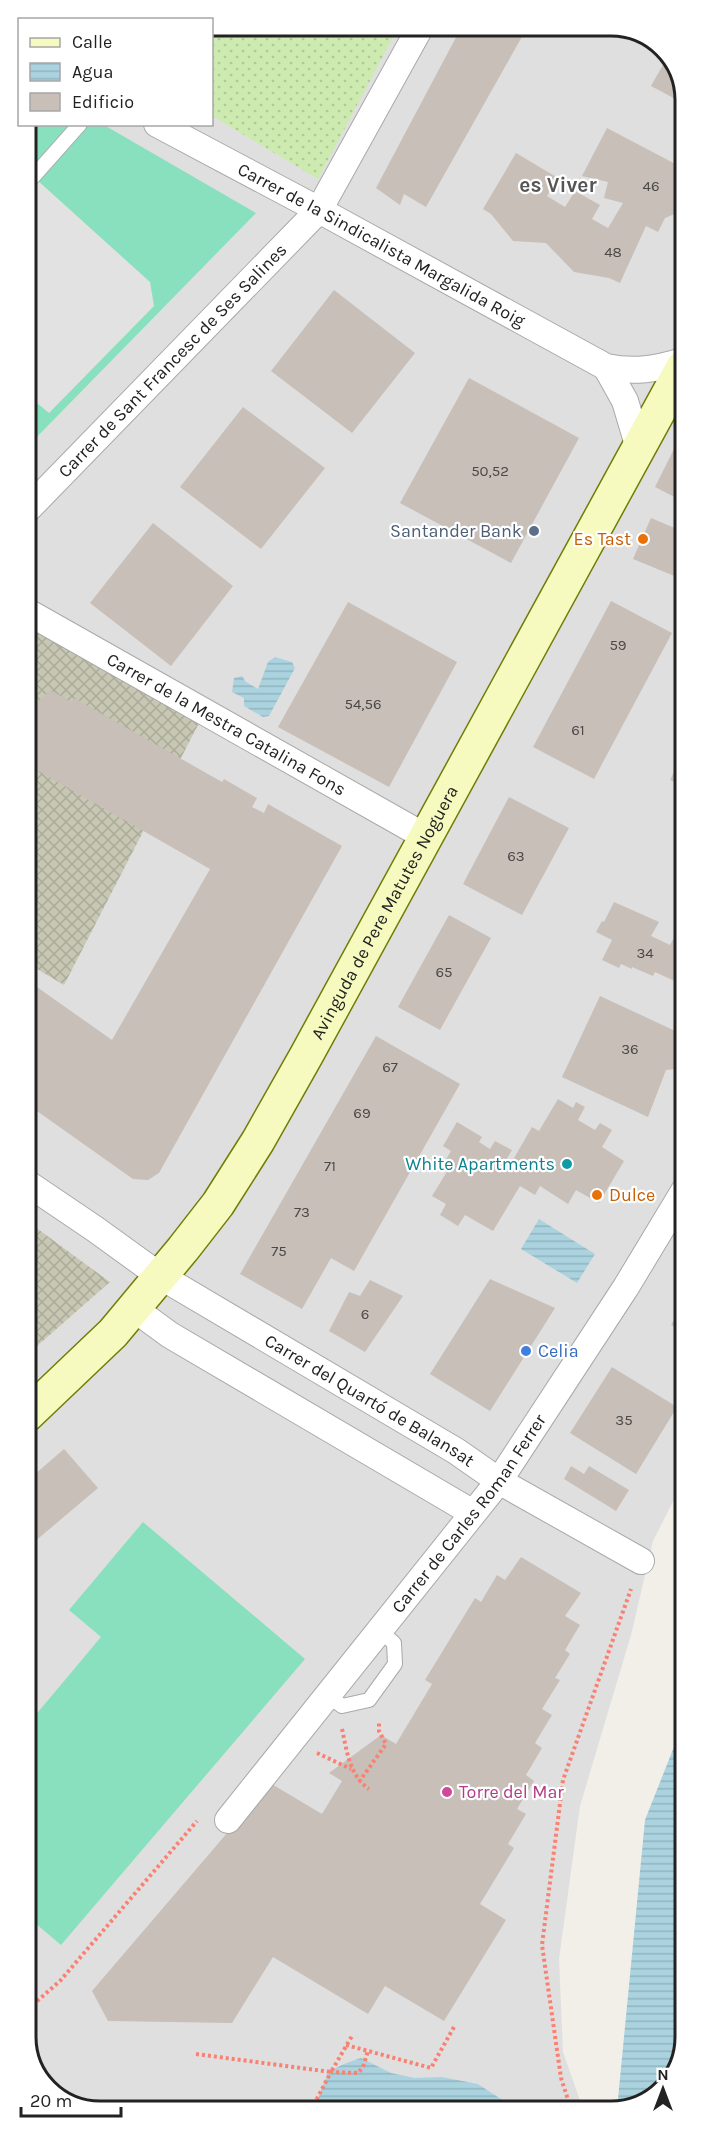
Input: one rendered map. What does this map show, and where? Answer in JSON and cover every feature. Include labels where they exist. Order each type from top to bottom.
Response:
[{"type":"street","name":"Carrer de Sant Francesc de Ses Salines","points":[[36,501],[319,210],[415,36]]},
{"type":"street","name":"Carrer de la Sindicalista Margalida Roig","points":[[161,126],[606,367],[625,371],[645,370],[675,363]]},
{"type":"street","points":[[606,367],[625,401],[639,448]]},
{"type":"street","name":"Avinguda de Pere Matutes Noguera","points":[[36,1407],[97,1350],[218,1204],[258,1141],[639,448],[675,403]]},
{"type":"street","name":"Carrer de la Mestra Catalina Fons","points":[[36,616],[426,837]]},
{"type":"street","name":"Carrer del Quartó de Balansat","points":[[36,1189],[95,1228],[160,1276],[436,1439],[499,1481],[641,1561]]},
{"type":"street","name":"Carrer de Carles Roman Ferrer","points":[[228,1820],[334,1701],[379,1630],[499,1481],[626,1287],[675,1206]]},
{"type":"street","points":[[133,1308],[170,1335],[472,1513]]},
{"type":"lane","points":[[36,174],[78,126]]},
{"type":"lane","points":[[334,1701],[369,1700],[395,1664],[394,1643],[379,1630]]},
{"type":"path","points":[[568,2101],[561,2078],[542,1945],[563,1780],[641,1561]]},
{"type":"path","points":[[334,1701],[352,1770],[359,1782],[369,1789]]},
{"type":"path","points":[[359,1782],[386,1744],[379,1731],[378,1723],[381,1718]]},
{"type":"path","points":[[36,2002],[60,1981],[198,1820],[228,1820]]},
{"type":"path","points":[[346,2045],[431,2068],[454,2027]]},
{"type":"path","points":[[316,2101],[352,2036]]},
{"type":"path","points":[[196,2054],[331,2072],[357,2073],[363,2067],[368,2051]]},
{"type":"shaded area","points":[[213,36],[615,36],[636,41],[647,47],[662,61],[673,83],[675,100],[675,1498],[653,1541],[631,1635],[580,1806],[559,1959],[563,2052],[580,2101],[96,2101],[83,2099],[64,2090],[47,2073],[38,2054],[36,2037],[36,1347],[110,1282],[36,1228],[36,126],[213,126]]},
{"type":"shaded area","points":[[36,179],[150,282],[154,306],[49,413],[36,402]]},
{"type":"shaded area","points":[[36,631],[199,723],[64,985],[36,968]]},
{"type":"shaded area","points":[[36,1228],[110,1282],[36,1347]]},
{"type":"green space","points":[[213,36],[394,36],[318,179],[213,117]]},
{"type":"green space","points":[[36,126],[106,126],[256,213],[36,438]]},
{"type":"green space","points":[[143,1522],[305,1659],[61,1945],[36,1924],[36,1714],[101,1637],[69,1610]]},
{"type":"water","points":[[275,657],[292,662],[295,668],[269,716],[263,717],[244,706],[244,698],[232,692],[234,678],[242,676],[246,682],[258,689],[268,662]]},
{"type":"water","points":[[539,1219],[595,1254],[577,1283],[521,1249]]},
{"type":"water","points":[[675,1744],[674,2050],[671,2059],[633,2059],[633,2097],[618,2099],[645,1820]]},
{"type":"water","points":[[361,2058],[391,2073],[415,2078],[442,2077],[478,2084],[504,2101],[318,2100],[328,2076],[343,2064]]},
{"type":"building","points":[[457,36],[522,36],[426,207],[404,194],[400,205],[376,188]]},
{"type":"building","points":[[664,64],[673,83],[675,99],[651,86]]},
{"type":"building","points":[[607,128],[675,164],[675,214],[665,218],[658,232],[646,226],[620,283],[609,278],[574,272],[546,243],[513,241],[491,214],[483,209],[516,153],[558,178],[547,196],[565,207],[575,191],[600,205],[592,219],[608,228],[623,203],[604,198],[608,182],[582,176]]},
{"type":"building","points":[[334,290],[415,353],[352,433],[271,371]]},
{"type":"building","points":[[469,378],[579,438],[511,563],[400,503]]},
{"type":"building","points":[[243,407],[325,468],[261,549],[180,487]]},
{"type":"building","points":[[675,447],[675,497],[655,487]]},
{"type":"building","points":[[651,518],[675,528],[675,576],[633,559]]},
{"type":"building","points":[[153,523],[233,586],[171,666],[90,603]]},
{"type":"building","points":[[611,601],[672,633],[594,779],[533,747]]},
{"type":"building","points":[[348,602],[457,662],[389,787],[278,727]]},
{"type":"building","points":[[50,690],[72,702],[74,698],[222,782],[224,779],[257,798],[252,807],[264,813],[268,804],[342,846],[159,1173],[148,1180],[133,1179],[36,1110],[36,986],[112,1040],[210,869],[36,770],[36,704]]},
{"type":"building","points":[[675,770],[675,782],[670,780]]},
{"type":"building","points":[[509,797],[569,828],[522,915],[463,884]]},
{"type":"building","points":[[614,902],[659,922],[651,936],[670,945],[675,936],[675,981],[655,972],[653,976],[621,964],[619,968],[602,960],[612,940],[596,932],[602,921],[604,922]]},
{"type":"building","points":[[449,915],[491,938],[440,1030],[398,1007]]},
{"type":"building","points":[[600,996],[675,1031],[675,1069],[666,1070],[648,1117],[562,1077]]},
{"type":"building","points":[[376,1036],[460,1084],[354,1271],[331,1258],[302,1309],[240,1274]]},
{"type":"building","name":"White Apartments","points":[[558,1099],[573,1108],[576,1102],[585,1107],[578,1120],[595,1130],[600,1123],[612,1130],[602,1147],[624,1161],[599,1203],[576,1190],[568,1204],[540,1186],[535,1195],[520,1186],[493,1231],[465,1215],[458,1226],[440,1215],[446,1204],[432,1196],[448,1170],[442,1166],[451,1151],[443,1146],[457,1122],[482,1137],[479,1142],[490,1149],[495,1141],[512,1150],[505,1162],[510,1165],[532,1127],[539,1131]]},
{"type":"building","points":[[490,1279],[555,1308],[490,1411],[430,1374]]},
{"type":"building","points":[[370,1280],[403,1296],[365,1352],[329,1331],[349,1292],[360,1296]]},
{"type":"building","points":[[612,1367],[675,1406],[675,1410],[636,1474],[570,1433]]},
{"type":"building","points":[[64,1449],[98,1488],[36,1540],[36,1473]]},
{"type":"building","points":[[571,1466],[584,1474],[589,1466],[629,1490],[616,1511],[564,1479]]},
{"type":"building","name":"Torre del Mar","points":[[521,1557],[581,1593],[565,1616],[580,1625],[565,1650],[570,1654],[555,1678],[560,1680],[542,1709],[552,1715],[535,1743],[542,1748],[526,1775],[534,1781],[517,1809],[526,1814],[508,1844],[514,1848],[480,1904],[506,1920],[444,2021],[385,1986],[368,2014],[273,1957],[232,2023],[108,2021],[92,1991],[270,1783],[322,1814],[342,1781],[329,1773],[381,1735],[396,1744],[432,1684],[425,1680],[475,1598],[481,1602],[497,1575],[505,1580]]},
{"type":"place","name":"Santander Bank","points":[[534,531]]},
{"type":"place","name":"Es Tast","points":[[643,539]]},
{"type":"place","name":"White Apartments","points":[[567,1164]]},
{"type":"place","name":"Dulce","points":[[597,1195]]},
{"type":"place","name":"Celia","points":[[526,1351]]},
{"type":"place","name":"Torre del Mar","points":[[447,1792]]},
{"type":"district","name":"es Viver","points":[[558,185]]}]
